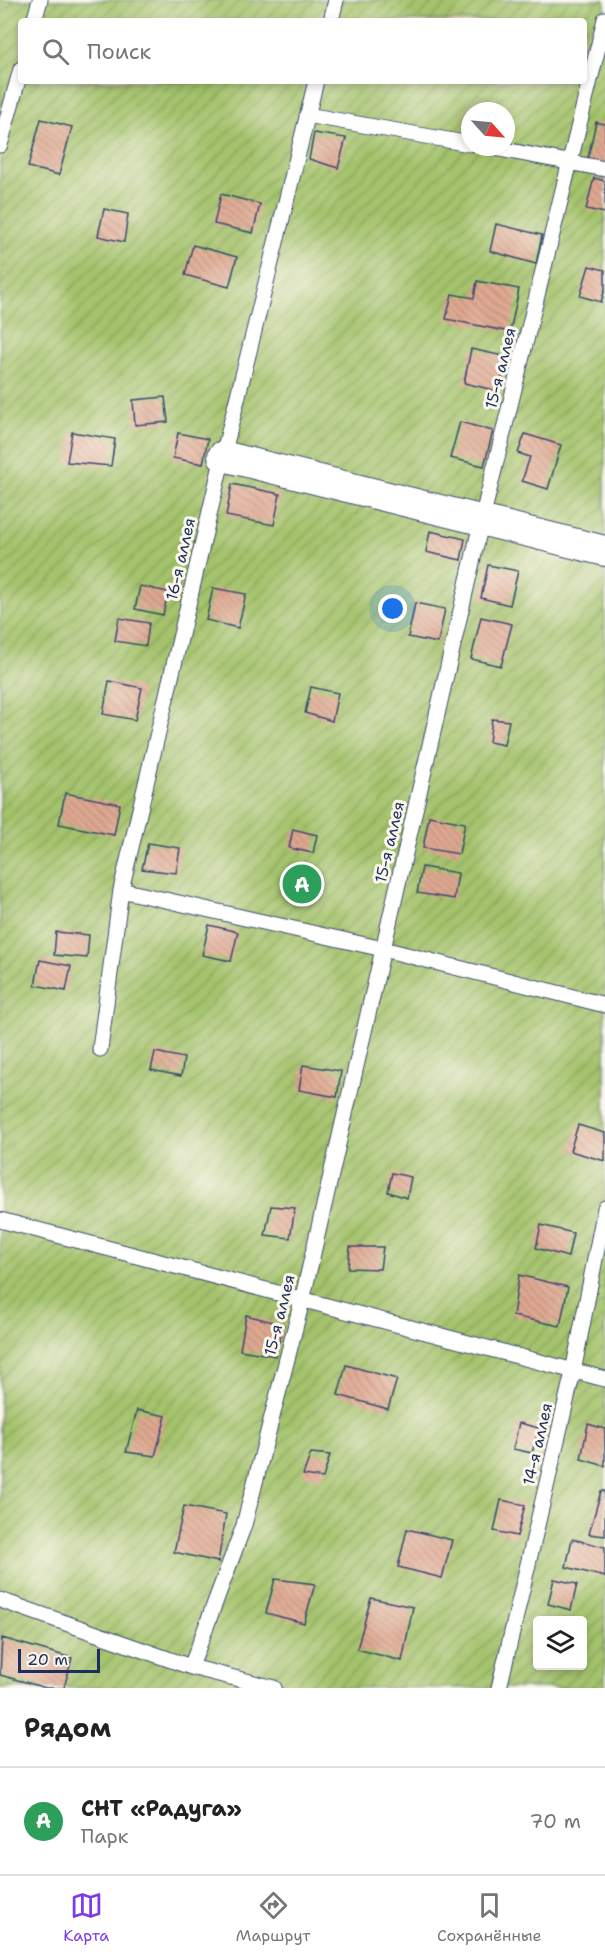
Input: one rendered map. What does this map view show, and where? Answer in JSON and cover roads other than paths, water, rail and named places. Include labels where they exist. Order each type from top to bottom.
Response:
[{"type":"street","points":[[223,456],[605,551]]},
{"type":"lane","points":[[35,18],[40,0]]},
{"type":"lane","points":[[332,18],[336,0]]},
{"type":"lane","name":"15-я аллея","points":[[191,1667],[244,1525],[302,1301],[482,519],[568,161],[605,19]]},
{"type":"lane","points":[[0,145],[18,80]]},
{"type":"lane","name":"16-я аллея","points":[[100,1049],[121,890],[223,456],[314,84]]},
{"type":"lane","points":[[307,115],[461,142]]},
{"type":"lane","points":[[515,152],[605,169]]},
{"type":"lane","points":[[121,890],[383,949],[605,1005]]},
{"type":"lane","name":"14-я аллея","points":[[499,1688],[573,1372],[605,1208]]},
{"type":"lane","points":[[0,1220],[605,1379]]},
{"type":"lane","points":[[0,1600],[191,1667],[274,1688]]},
{"type":"place","name":"СНТ «Радуга»","points":[[302,884]]}]
